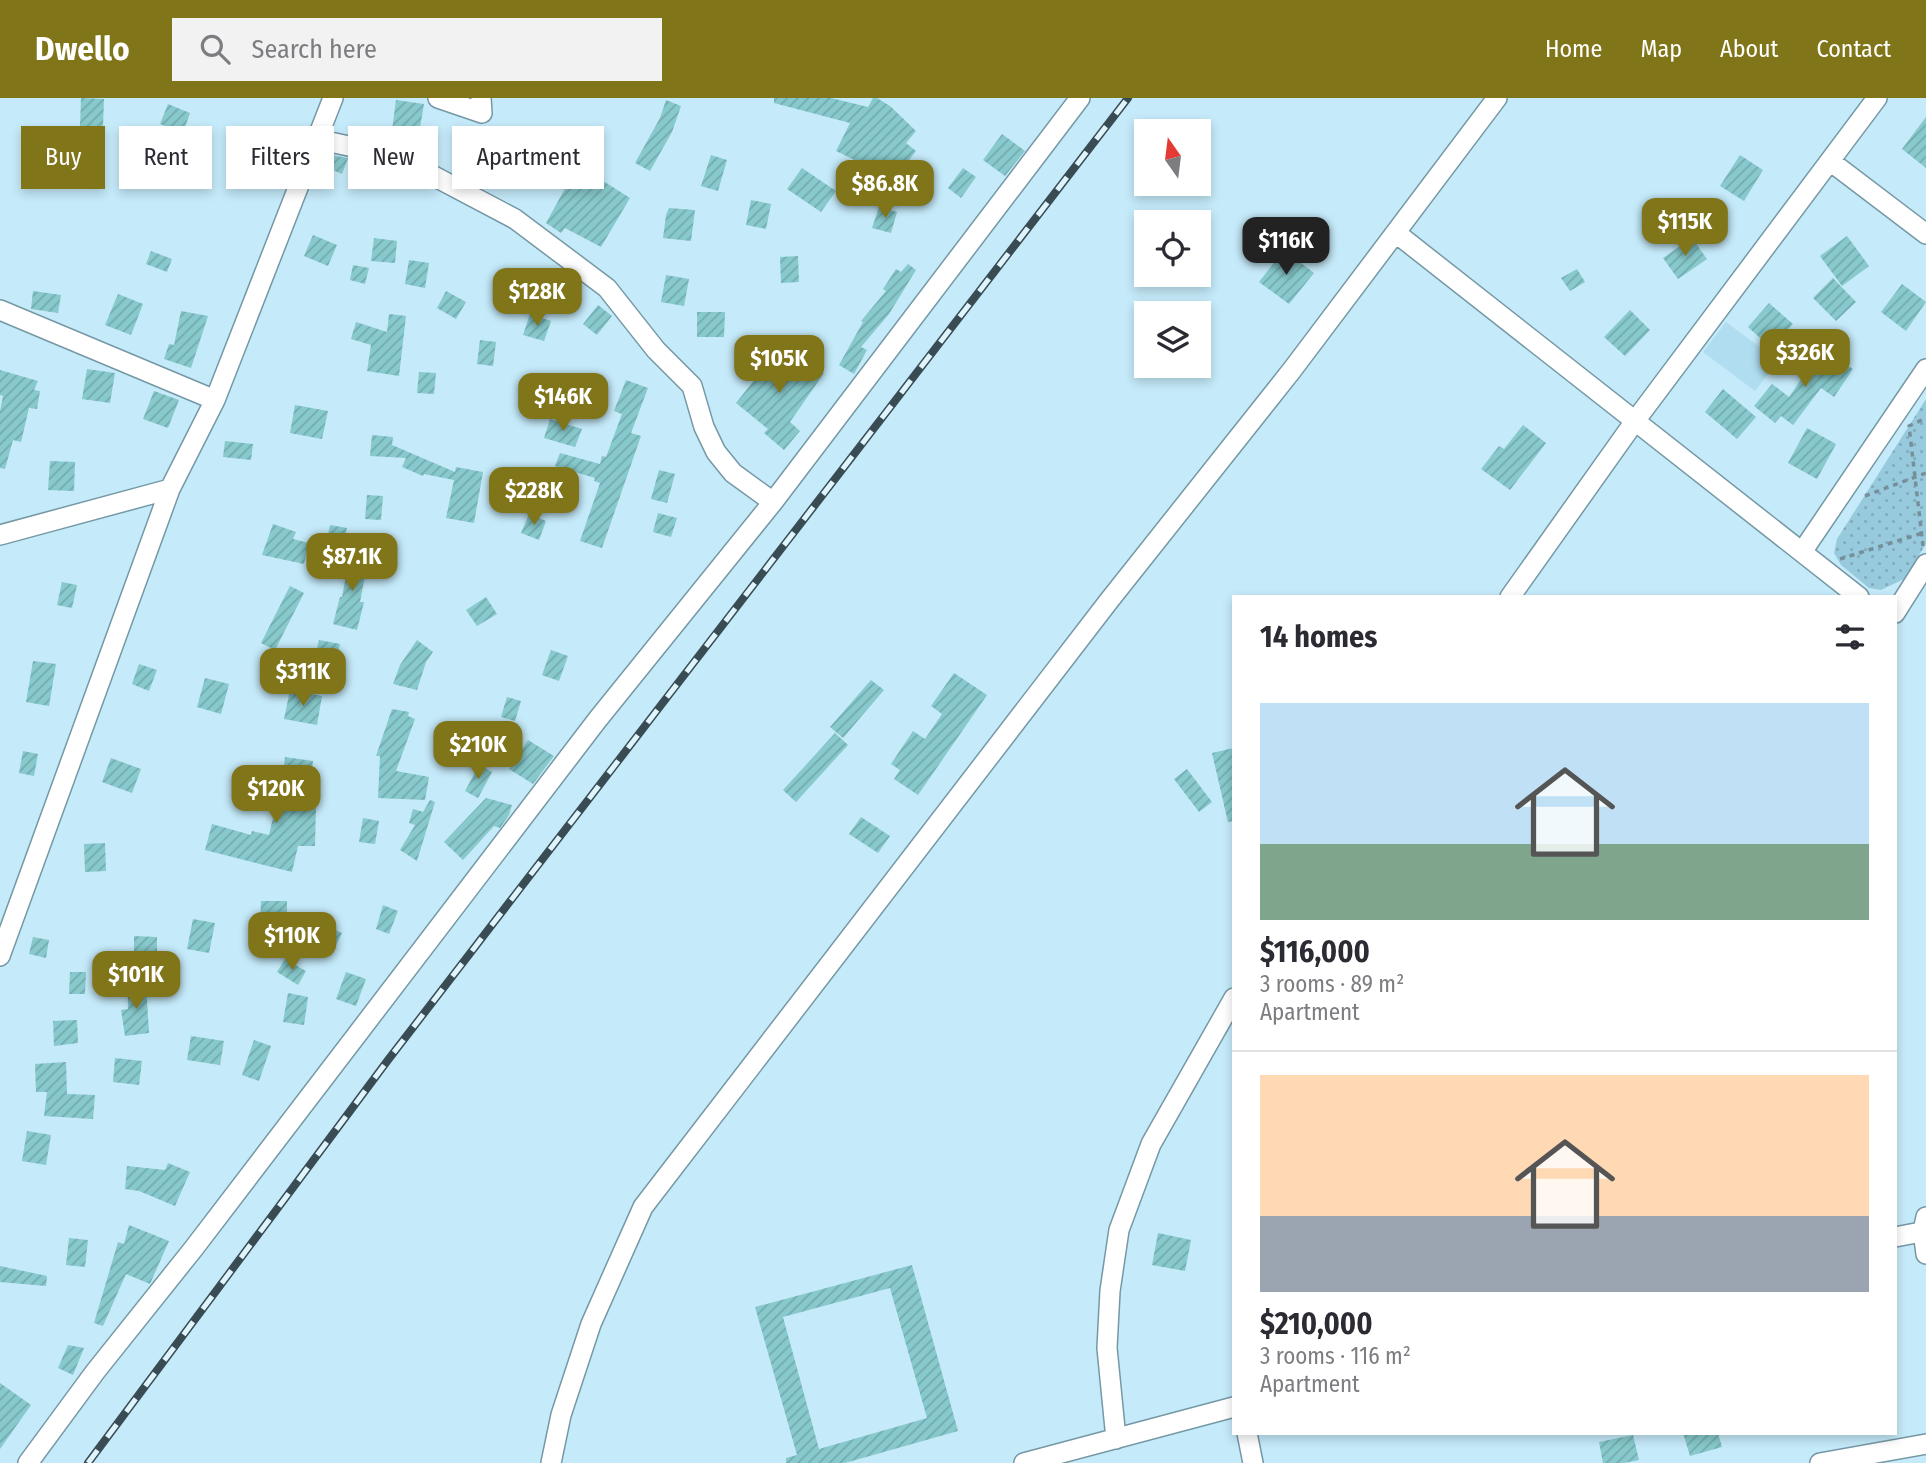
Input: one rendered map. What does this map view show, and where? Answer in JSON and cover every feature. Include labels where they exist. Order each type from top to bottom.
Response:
[{"type":"street","points":[[321,126],[333,98]]},
{"type":"street","points":[[438,98],[482,113],[481,98]]},
{"type":"street","points":[[551,1463],[561,1415],[591,1324],[643,1207],[1108,602],[1292,370],[1497,98]]},
{"type":"street","points":[[1511,595],[1635,421],[1877,98]]},
{"type":"street","points":[[28,1463],[95,1372],[194,1248],[590,730],[773,502],[1072,100]]},
{"type":"street","points":[[334,143],[372,151],[428,173],[515,219],[607,288],[656,350],[692,386],[704,427],[716,452],[733,473],[773,502]]},
{"type":"street","points":[[1830,161],[1926,234]]},
{"type":"street","points":[[0,956],[170,489],[215,400],[297,189]]},
{"type":"street","points":[[1396,233],[1856,595]]},
{"type":"street","points":[[0,310],[215,400]]},
{"type":"street","points":[[1802,552],[1926,369]]},
{"type":"street","points":[[0,534],[170,489]]},
{"type":"street","points":[[1897,609],[1925,556]]},
{"type":"street","points":[[1116,1439],[1107,1348],[1110,1291],[1119,1230],[1151,1144],[1232,1002]]},
{"type":"street","points":[[1897,1236],[1925,1226],[1926,1254]]},
{"type":"street","points":[[1024,1463],[1232,1408]]},
{"type":"street","points":[[1247,1435],[1253,1463]]},
{"type":"street","points":[[1820,1463],[1926,1444]]},
{"type":"path","points":[[1925,556],[1909,426],[1926,418]]},
{"type":"path","points":[[1865,496],[1926,473]]},
{"type":"path","points":[[1838,560],[1924,533]]},
{"type":"shaded area","points":[[1726,322],[1778,361],[1755,391],[1703,352]]},
{"type":"shaded area","points":[[1926,399],[1926,544],[1904,579],[1881,590],[1869,588],[1841,565],[1834,553],[1837,539]]},
{"type":"building","points":[[81,98],[104,99],[103,126],[80,126]]},
{"type":"building","points":[[774,98],[831,98],[868,107],[873,98],[877,98],[890,106],[916,131],[906,143],[916,151],[900,172],[889,163],[872,200],[858,193],[869,167],[836,151],[850,123],[774,103]]},
{"type":"building","points":[[396,100],[424,104],[420,126],[393,126]]},
{"type":"building","points":[[666,100],[681,106],[672,132],[650,171],[635,163],[660,118]]},
{"type":"building","points":[[168,104],[190,113],[185,126],[160,124]]},
{"type":"building","points":[[1926,117],[1926,168],[1902,149]]},
{"type":"building","points":[[1002,134],[1025,151],[1005,176],[983,160]]},
{"type":"building","points":[[711,155],[727,160],[718,191],[701,186]]},
{"type":"building","points":[[1740,155],[1763,170],[1744,201],[1720,186]]},
{"type":"building","points":[[334,156],[348,158],[342,174],[334,170]]},
{"type":"building","points":[[802,168],[836,191],[821,212],[787,189]]},
{"type":"building","points":[[963,168],[976,177],[961,198],[948,188]]},
{"type":"building","points":[[604,182],[630,198],[601,247],[565,228],[561,233],[546,223],[565,189],[604,189]]},
{"type":"building","points":[[751,200],[771,204],[766,229],[746,225]]},
{"type":"building","points":[[879,207],[897,212],[891,233],[872,228]]},
{"type":"building","points":[[669,208],[695,210],[691,241],[663,238]]},
{"type":"building","points":[[313,235],[337,245],[328,266],[304,256]]},
{"type":"building","points":[[1847,236],[1869,266],[1842,286],[1820,256]]},
{"type":"building","points":[[374,238],[397,241],[395,263],[371,261]]},
{"type":"building","points":[[1692,238],[1707,259],[1678,279],[1663,258]]},
{"type":"building","points":[[1284,250],[1314,273],[1289,304],[1259,282]]},
{"type":"building","points":[[151,251],[172,259],[167,272],[146,264]]},
{"type":"building","points":[[798,256],[799,282],[781,283],[780,257]]},
{"type":"building","points":[[409,260],[429,263],[425,288],[405,284]]},
{"type":"building","points":[[908,264],[916,270],[889,314],[861,347],[867,350],[854,374],[839,365],[863,322],[861,321],[886,291],[883,289],[896,269],[901,272]]},
{"type":"building","points":[[353,265],[369,268],[365,284],[350,280]]},
{"type":"building","points":[[1577,269],[1585,282],[1570,291],[1561,278]]},
{"type":"building","points":[[666,275],[689,279],[684,306],[661,302]]},
{"type":"building","points":[[1833,278],[1856,302],[1836,321],[1813,298]]},
{"type":"building","points":[[1902,284],[1926,302],[1906,331],[1881,312]]},
{"type":"building","points":[[33,291],[61,295],[58,313],[31,309]]},
{"type":"building","points":[[446,291],[466,302],[456,319],[437,308]]},
{"type":"building","points":[[118,294],[143,304],[131,335],[105,325]]},
{"type":"building","points":[[1769,303],[1793,324],[1771,348],[1748,327]]},
{"type":"building","points":[[598,305],[612,316],[597,335],[583,324]]},
{"type":"building","points":[[1630,310],[1650,330],[1625,356],[1604,337]]},
{"type":"building","points":[[181,311],[208,316],[191,368],[164,359],[169,344],[174,345]]},
{"type":"building","points":[[697,312],[725,312],[724,337],[697,337]]},
{"type":"building","points":[[389,314],[406,316],[399,376],[367,371],[371,345],[351,339],[356,322],[387,332]]},
{"type":"building","points":[[530,314],[551,321],[544,341],[523,335]]},
{"type":"building","points":[[480,340],[496,342],[493,366],[477,364]]},
{"type":"building","points":[[1822,349],[1853,369],[1834,397],[1821,388],[1793,425],[1781,416],[1775,423],[1754,406],[1772,384],[1789,397]]},
{"type":"building","points":[[763,350],[796,358],[801,362],[801,371],[824,373],[790,422],[800,431],[784,450],[764,433],[768,429],[736,403],[755,379]]},
{"type":"building","points":[[87,369],[115,373],[110,403],[82,399]]},
{"type":"building","points":[[0,370],[38,381],[34,390],[40,391],[37,409],[29,408],[21,442],[13,440],[5,469],[0,468],[0,411],[3,396],[0,395]]},
{"type":"building","points":[[419,372],[436,373],[434,394],[417,393]]},
{"type":"building","points":[[626,380],[648,388],[631,433],[641,436],[602,548],[580,541],[600,483],[594,481],[595,478],[555,466],[560,453],[600,464],[602,456],[606,457],[622,414],[614,411]]},
{"type":"building","points":[[1723,389],[1756,417],[1737,439],[1705,412]]},
{"type":"building","points":[[154,391],[179,400],[168,428],[143,419]]},
{"type":"building","points":[[295,405],[328,411],[322,439],[290,433]]},
{"type":"building","points":[[550,419],[582,429],[575,447],[544,438]]},
{"type":"building","points":[[1523,425],[1546,443],[1510,490],[1481,469],[1499,446],[1504,449]]},
{"type":"building","points":[[1807,428],[1836,444],[1817,479],[1788,463]]},
{"type":"building","points":[[372,435],[393,437],[392,445],[455,472],[456,467],[483,472],[474,523],[446,518],[454,480],[424,474],[423,476],[402,467],[406,458],[370,456]]},
{"type":"building","points":[[225,441],[253,444],[251,460],[223,457]]},
{"type":"building","points":[[50,461],[75,462],[74,491],[48,490]]},
{"type":"building","points":[[659,470],[675,474],[667,503],[651,499]]},
{"type":"building","points":[[367,495],[383,496],[381,520],[365,519]]},
{"type":"building","points":[[658,513],[677,518],[671,537],[653,532]]},
{"type":"building","points":[[529,514],[546,521],[539,540],[521,533]]},
{"type":"building","points":[[273,524],[296,532],[293,539],[309,543],[304,564],[262,555]]},
{"type":"building","points":[[330,525],[347,528],[343,547],[326,544]]},
{"type":"building","points":[[351,551],[369,554],[360,602],[364,602],[357,630],[333,624],[342,597]]},
{"type":"building","points":[[62,582],[77,585],[72,608],[57,605]]},
{"type":"building","points":[[290,586],[304,593],[275,650],[261,643]]},
{"type":"building","points":[[486,597],[497,614],[477,626],[466,610]]},
{"type":"building","points":[[319,640],[340,644],[334,670],[313,665]]},
{"type":"building","points":[[417,640],[433,652],[426,662],[417,690],[393,684],[400,665]]},
{"type":"building","points":[[551,650],[568,656],[559,681],[542,675]]},
{"type":"building","points":[[33,661],[56,664],[49,706],[26,702]]},
{"type":"building","points":[[139,664],[157,670],[149,691],[132,684]]},
{"type":"building","points":[[954,673],[987,695],[918,795],[894,779],[900,770],[891,764],[913,731],[925,739],[942,714],[931,706]]},
{"type":"building","points":[[205,678],[229,684],[221,714],[197,707]]},
{"type":"building","points":[[871,680],[884,690],[843,738],[830,727]]},
{"type":"building","points":[[290,690],[322,696],[317,725],[284,719]]},
{"type":"building","points":[[507,697],[521,701],[515,721],[501,717]]},
{"type":"building","points":[[392,709],[409,712],[408,716],[415,719],[396,771],[429,777],[425,800],[378,798],[380,756],[376,756]]},
{"type":"building","points":[[835,733],[848,745],[796,802],[783,790]]},
{"type":"building","points":[[528,740],[554,756],[533,784],[509,769]]},
{"type":"building","points":[[1232,748],[1232,821],[1228,822],[1212,753]]},
{"type":"building","points":[[23,751],[38,754],[34,776],[19,773]]},
{"type":"building","points":[[285,757],[313,761],[307,807],[316,807],[315,846],[298,846],[292,872],[205,850],[212,824],[251,835],[252,831],[269,835],[277,800],[280,801]]},
{"type":"building","points":[[111,758],[141,769],[132,793],[102,782]]},
{"type":"building","points":[[479,765],[492,772],[478,798],[465,791]]},
{"type":"building","points":[[1187,769],[1212,802],[1199,812],[1174,779]]},
{"type":"building","points":[[486,798],[512,805],[509,815],[500,828],[494,826],[463,860],[444,842]]},
{"type":"building","points":[[430,800],[435,802],[417,861],[400,850],[415,825],[409,823],[413,809],[423,812]]},
{"type":"building","points":[[861,817],[890,836],[878,853],[849,834]]},
{"type":"building","points":[[363,818],[379,821],[375,844],[359,842]]},
{"type":"building","points":[[105,843],[106,871],[85,872],[84,844]]},
{"type":"building","points":[[261,901],[287,901],[287,929],[260,929]]},
{"type":"building","points":[[383,905],[398,911],[389,934],[376,929]]},
{"type":"building","points":[[193,919],[215,923],[209,953],[187,949]]},
{"type":"building","points":[[327,926],[342,933],[331,955],[316,948]]},
{"type":"building","points":[[134,936],[157,937],[157,967],[134,967]]},
{"type":"building","points":[[33,937],[49,940],[46,958],[29,954]]},
{"type":"building","points":[[285,959],[306,971],[298,985],[277,972]]},
{"type":"building","points":[[70,972],[86,972],[85,994],[69,994]]},
{"type":"building","points":[[346,972],[366,979],[356,1006],[336,999]]},
{"type":"building","points":[[146,984],[149,1033],[125,1036],[121,1010],[128,1009],[128,985]]},
{"type":"building","points":[[288,993],[308,997],[304,1025],[283,1022]]},
{"type":"building","points":[[77,1020],[78,1043],[54,1046],[53,1021]]},
{"type":"building","points":[[191,1036],[224,1041],[220,1065],[187,1060]]},
{"type":"building","points":[[254,1040],[271,1046],[259,1081],[242,1075]]},
{"type":"building","points":[[115,1058],[142,1061],[139,1085],[113,1082]]},
{"type":"building","points":[[66,1062],[67,1094],[95,1095],[93,1119],[44,1116],[47,1092],[36,1092],[35,1064]]},
{"type":"building","points":[[27,1131],[51,1135],[46,1165],[22,1161]]},
{"type":"building","points":[[168,1163],[190,1172],[175,1206],[139,1191],[125,1189],[127,1166],[165,1170]]},
{"type":"building","points":[[129,1225],[169,1241],[150,1284],[126,1274],[103,1326],[94,1323],[118,1242],[124,1244]]},
{"type":"building","points":[[1158,1233],[1191,1240],[1185,1271],[1152,1265]]},
{"type":"building","points":[[69,1238],[88,1240],[85,1267],[66,1265]]},
{"type":"building","points":[[912,1265],[958,1431],[845,1463],[786,1463],[786,1458],[797,1455],[755,1307]],"holes":[[[890,1288],[927,1418],[819,1449],[783,1317]]]},
{"type":"building","points":[[0,1266],[47,1276],[46,1286],[0,1282]]},
{"type":"building","points":[[68,1345],[84,1348],[73,1375],[58,1368]]},
{"type":"building","points":[[0,1383],[31,1405],[0,1449]]},
{"type":"building","points":[[1633,1435],[1639,1460],[1603,1463],[1599,1442]]},
{"type":"building","points":[[1684,1435],[1719,1435],[1722,1447],[1690,1456]]},
{"type":"railway","points":[[88,1463],[388,1060],[1128,98]]}]
